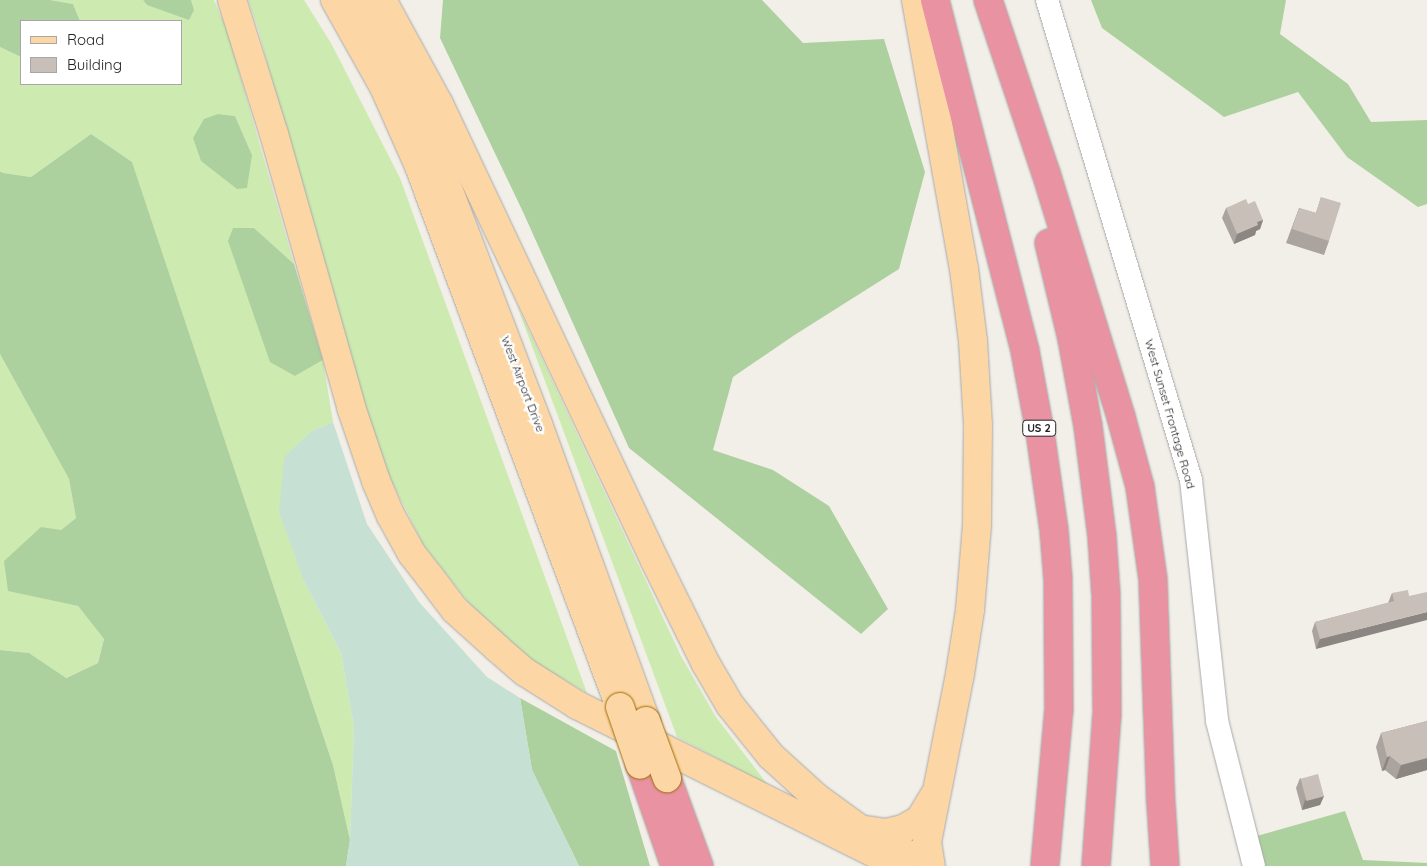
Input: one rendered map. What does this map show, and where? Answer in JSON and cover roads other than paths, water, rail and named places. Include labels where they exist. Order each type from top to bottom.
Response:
[{"type":"highway","name":"US 2","points":[[934,0],[1025,351],[1040,432],[1054,530],[1058,580],[1059,708],[1044,866]]},
{"type":"highway","points":[[986,0],[1057,271],[1072,338],[1096,477],[1106,596],[1108,655],[1107,712],[1096,866]]},
{"type":"highway","points":[[986,0],[1046,173],[1121,416],[1140,487],[1154,580],[1161,804],[1166,866]]},
{"type":"highway","points":[[640,765],[675,866]]},
{"type":"highway","points":[[667,778],[699,866]]},
{"type":"main road","points":[[232,0],[274,134],[351,407],[376,481],[391,516],[412,554],[455,610],[525,672],[577,705],[900,866]]},
{"type":"main road","name":"West Airport Drive","points":[[335,0],[384,87],[419,166],[640,765]]},
{"type":"main road","name":"West Airport Drive","points":[[358,0],[397,70],[433,149],[538,424],[667,778]]},
{"type":"main road","points":[[382,0],[439,104],[706,664],[730,705],[772,756],[803,788],[860,829],[930,866]]},
{"type":"main road","points":[[916,0],[964,269],[973,341],[978,418],[977,525],[970,610],[960,674],[927,842],[930,866]]},
{"type":"main road","points":[[860,829],[886,833],[913,824],[930,806],[939,783]]},
{"type":"street","name":"West Sunset Frontage Road","points":[[1047,0],[1191,480],[1217,721],[1254,866]]}]
